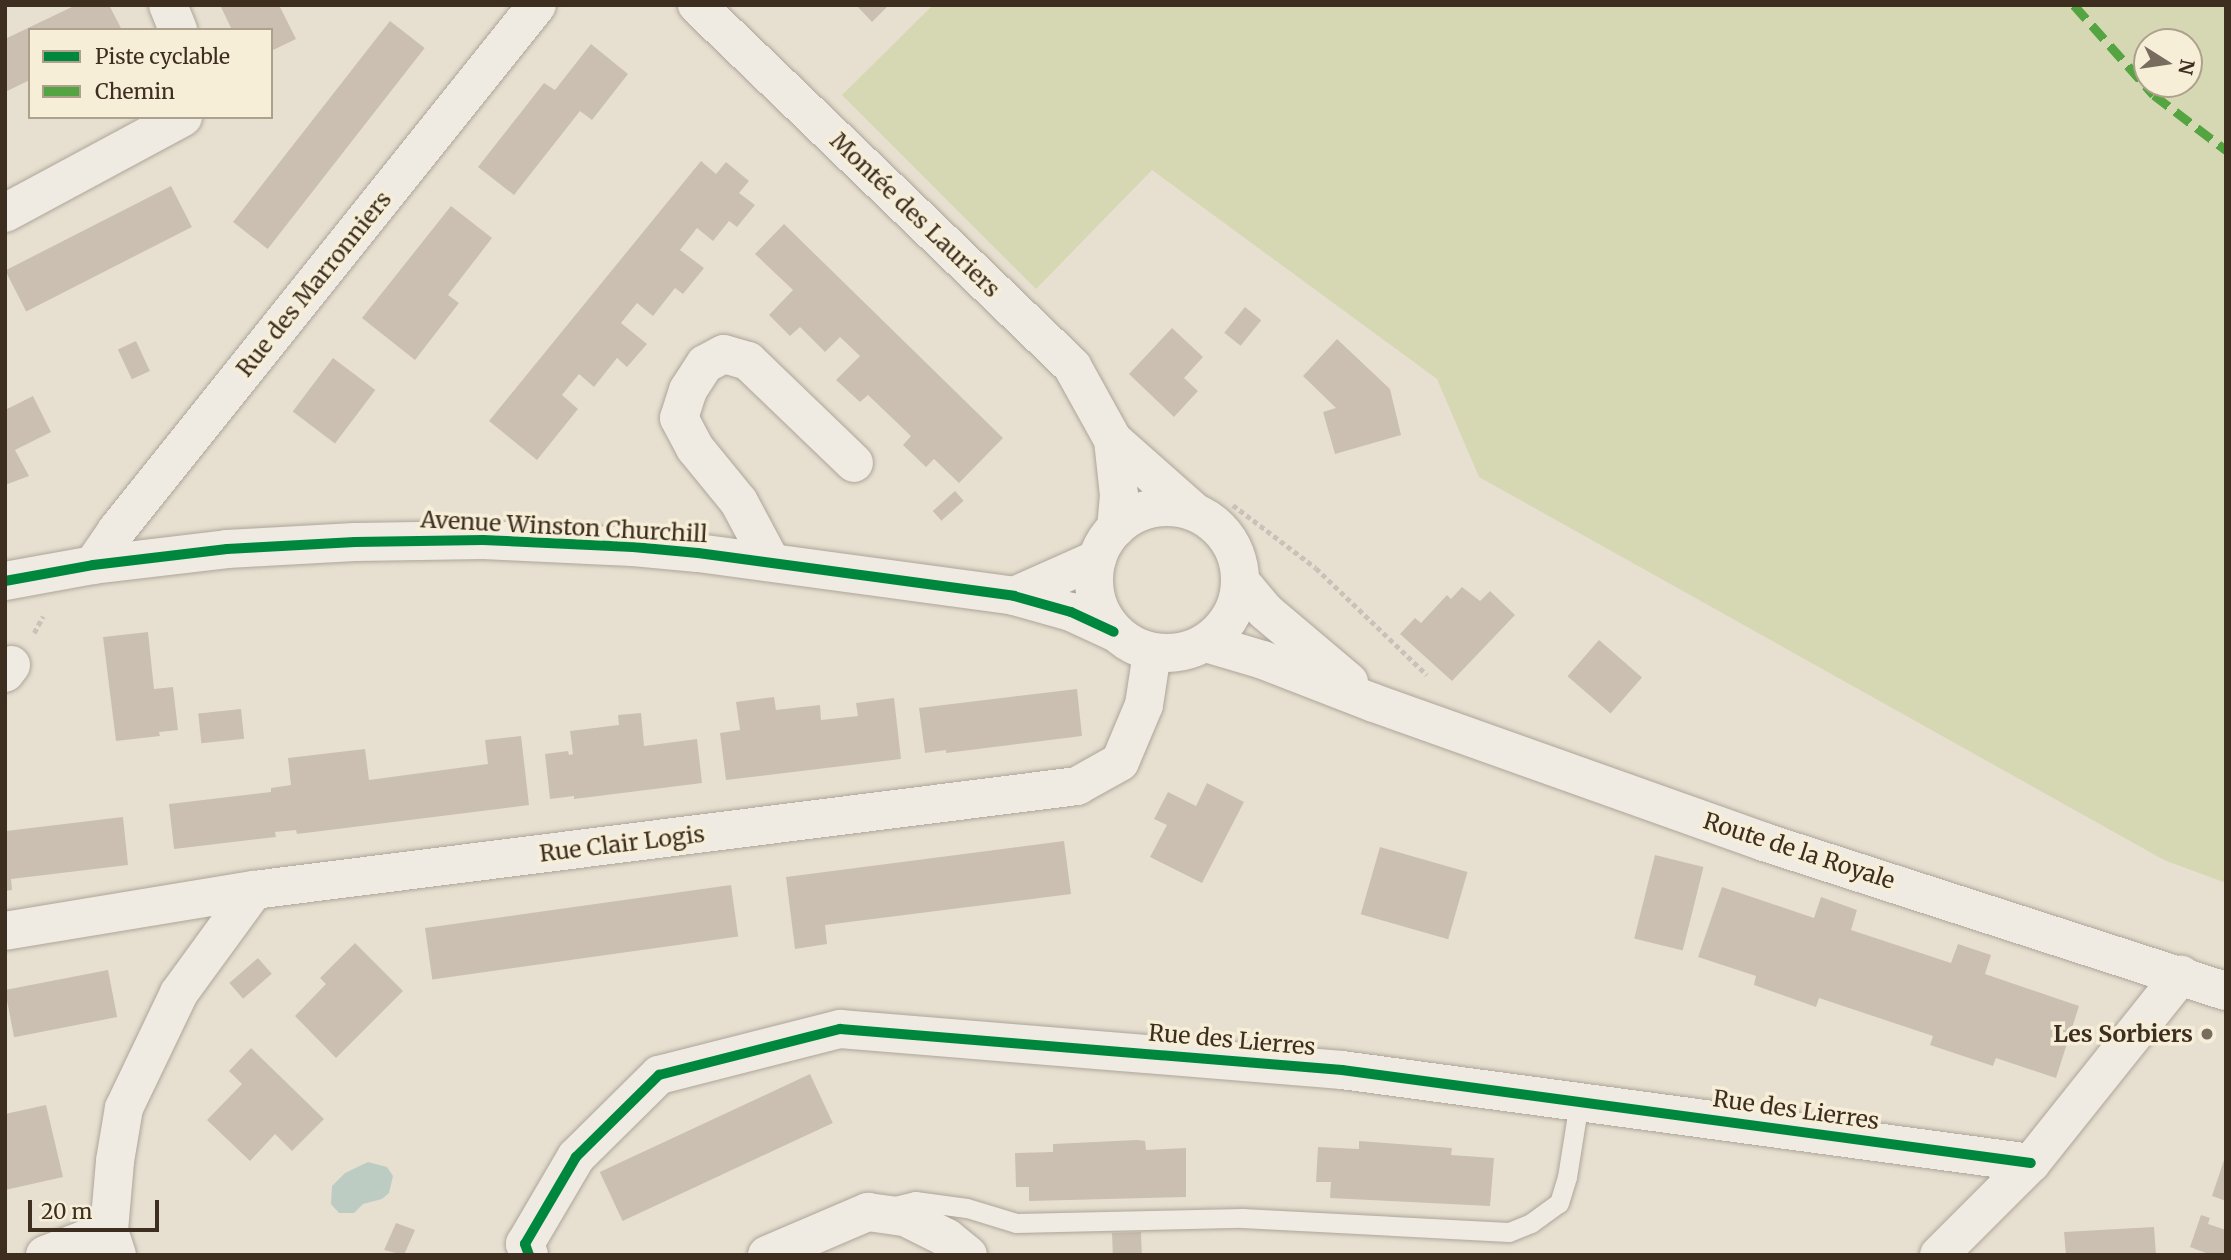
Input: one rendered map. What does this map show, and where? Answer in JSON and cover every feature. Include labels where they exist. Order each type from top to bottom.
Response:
[{"type":"street","points":[[168,5],[177,28]]},
{"type":"street","name":"Rue des Marronniers","points":[[93,565],[117,530],[537,5]]},
{"type":"street","name":"Montée des Lauriers","points":[[697,5],[1072,366],[1113,440],[1192,510]]},
{"type":"street","points":[[5,213],[179,119]]},
{"type":"street","points":[[771,562],[739,502],[695,448],[680,418],[688,390],[705,364],[724,355],[748,361],[854,463]]},
{"type":"street","name":"Montée des Lauriers","points":[[1106,543],[1119,495],[1113,440]]},
{"type":"street","points":[[1014,596],[1106,543],[1132,515],[1151,508],[1172,507],[1192,510],[1211,521],[1227,538],[1238,558],[1240,580],[1237,605],[1206,643],[1180,653],[1152,653],[1132,645],[1114,632],[1096,598],[1094,578],[1106,543]]},
{"type":"street","name":"Avenue Winston Churchill","points":[[5,581],[93,565],[240,549],[355,541],[483,540],[633,547],[771,562],[1014,596],[1071,612],[1114,632]]},
{"type":"street","name":"Route de la Royale","points":[[1240,580],[1265,611],[1374,703]]},
{"type":"street","name":"Route de la Royale","points":[[1206,643],[1263,660],[1374,703],[1764,842],[2226,991]]},
{"type":"street","name":"Rue Clair Logis","points":[[5,932],[254,890],[1077,786],[1119,762],[1144,705],[1152,653]]},
{"type":"street","points":[[45,1255],[113,1242],[114,1161],[124,1108],[179,993],[254,890]]},
{"type":"street","points":[[1939,1255],[2031,1163],[2181,975]]},
{"type":"street","name":"Rue des Lierres","points":[[529,1255],[525,1244],[576,1157],[659,1075],[840,1029],[1342,1070],[2031,1163]]},
{"type":"street","points":[[832,1255],[868,1212]]},
{"type":"street","points":[[767,1255],[868,1212],[905,1217],[947,1238],[968,1255]]},
{"type":"lane","points":[[868,1212],[915,1201],[967,1208],[1016,1223],[1242,1218],[1509,1232],[1531,1223],[1559,1203],[1567,1177],[1579,1102]]},
{"type":"path","points":[[1230,503],[1317,568],[1434,682]]},
{"type":"green space","points":[[933,5],[2226,5],[2226,883],[2164,860],[1479,477],[1437,379],[1152,170],[1036,289],[842,95]]},
{"type":"shaded area","points":[[368,1162],[387,1167],[393,1176],[389,1193],[382,1199],[363,1204],[354,1213],[339,1213],[331,1204],[332,1186],[345,1173]]},
{"type":"building","points":[[76,5],[109,5],[121,28],[28,28],[28,81],[5,92],[5,39]]},
{"type":"building","points":[[220,5],[279,5],[296,39],[273,50],[273,28],[231,28]]},
{"type":"building","points":[[856,5],[889,5],[872,22]]},
{"type":"building","points":[[390,21],[425,48],[268,249],[233,222]]},
{"type":"building","points":[[591,44],[628,74],[592,120],[580,111],[514,195],[478,167],[544,83],[555,90]]},
{"type":"building","points":[[701,161],[716,174],[726,162],[749,181],[739,193],[755,205],[737,227],[729,221],[713,241],[697,228],[680,250],[704,268],[683,294],[675,288],[653,316],[637,303],[621,323],[647,344],[627,367],[617,358],[594,387],[579,374],[562,395],[578,409],[537,460],[489,421]]},
{"type":"building","points":[[171,186],[192,227],[26,311],[5,270]]},
{"type":"building","points":[[451,206],[492,238],[448,295],[459,303],[415,360],[362,318]]},
{"type":"building","points":[[784,224],[1003,438],[959,483],[934,459],[926,467],[903,445],[911,436],[868,395],[860,402],[836,380],[860,356],[840,337],[825,352],[800,327],[790,336],[769,315],[793,290],[755,254]]},
{"type":"building","points":[[1245,307],[1261,320],[1241,346],[1224,333]]},
{"type":"building","points":[[1172,328],[1203,357],[1184,378],[1198,391],[1174,417],[1129,374]]},
{"type":"building","points":[[1337,339],[1390,389],[1401,435],[1335,454],[1323,412],[1336,408],[1303,376]]},
{"type":"building","points":[[136,341],[150,371],[132,379],[118,349]]},
{"type":"building","points":[[333,358],[375,390],[335,443],[293,412]]},
{"type":"building","points":[[33,396],[51,432],[15,450],[29,476],[5,485],[5,410]]},
{"type":"building","points":[[955,491],[964,501],[941,521],[933,511]]},
{"type":"building","points":[[1462,587],[1480,601],[1490,591],[1515,615],[1452,681],[1400,634],[1415,618],[1421,623],[1447,595],[1451,599]]},
{"type":"building","points":[[148,632],[154,689],[173,687],[178,730],[159,732],[160,736],[116,741],[103,637]]},
{"type":"building","points":[[1599,640],[1642,677],[1611,714],[1568,676]]},
{"type":"building","points":[[1077,689],[1082,736],[946,753],[946,750],[925,753],[919,708]]},
{"type":"building","points":[[774,697],[776,710],[820,705],[821,720],[858,716],[856,703],[894,698],[901,759],[726,780],[720,733],[740,730],[736,702]]},
{"type":"building","points":[[241,709],[244,739],[201,743],[198,713]]},
{"type":"building","points":[[641,713],[644,746],[697,739],[702,783],[574,799],[574,796],[550,799],[545,754],[568,751],[569,755],[573,754],[570,731],[619,725],[618,715]]},
{"type":"building","points":[[521,736],[529,805],[297,834],[296,830],[275,832],[276,837],[174,849],[169,804],[271,792],[271,788],[291,785],[288,758],[365,749],[369,780],[488,764],[485,740]]},
{"type":"building","points":[[1207,783],[1244,802],[1202,883],[1150,857],[1167,825],[1154,819],[1168,792],[1196,806]]},
{"type":"building","points":[[123,817],[128,865],[11,879],[12,890],[5,891],[6,831]]},
{"type":"building","points":[[1064,841],[1071,894],[825,925],[827,944],[795,949],[786,877]]},
{"type":"building","points":[[1380,847],[1467,872],[1448,939],[1361,914]]},
{"type":"building","points":[[1655,855],[1704,867],[1683,951],[1634,938]]},
{"type":"building","points":[[731,885],[738,936],[432,979],[425,928]]},
{"type":"building","points":[[1722,887],[1814,918],[1821,897],[1857,910],[1851,930],[1951,963],[1958,944],[1991,955],[1985,974],[2079,1006],[2056,1078],[1996,1058],[1993,1066],[1930,1045],[1933,1036],[1819,998],[1816,1007],[1754,985],[1756,976],[1698,957]]},
{"type":"building","points":[[355,943],[403,991],[336,1058],[295,1016],[326,984],[320,978]]},
{"type":"building","points":[[258,958],[272,974],[243,999],[229,983]]},
{"type":"building","points":[[108,970],[117,1017],[14,1037],[5,990]]},
{"type":"building","points":[[251,1048],[324,1119],[292,1151],[275,1134],[250,1161],[207,1120],[242,1084],[229,1071]]},
{"type":"building","points":[[810,1074],[833,1123],[623,1221],[600,1172]]},
{"type":"building","points":[[46,1105],[63,1177],[5,1190],[5,1114]]},
{"type":"building","points":[[1145,1141],[1146,1150],[1186,1148],[1186,1197],[1029,1201],[1029,1187],[1016,1187],[1015,1153],[1053,1152],[1053,1144]]},
{"type":"building","points":[[1359,1141],[1452,1148],[1451,1155],[1494,1158],[1490,1206],[1330,1198],[1331,1182],[1316,1182],[1318,1147],[1359,1149]]},
{"type":"building","points":[[2226,1157],[2226,1201],[2212,1196]]},
{"type":"building","points":[[2201,1215],[2210,1218],[2208,1224],[2226,1230],[2226,1255],[2211,1255],[2190,1247]]},
{"type":"building","points":[[396,1223],[415,1230],[404,1255],[384,1250]]},
{"type":"building","points":[[2154,1227],[2156,1255],[2066,1255],[2064,1232]]},
{"type":"building","points":[[1141,1232],[1142,1255],[1113,1255],[1112,1233]]},
{"type":"marked path","points":[[2074,5],[2154,95],[2226,150]]},
{"type":"cycle path","points":[[5,581],[93,565],[227,549],[355,542],[483,540],[698,553],[1014,596],[1071,612],[1114,632]]},
{"type":"cycle path","points":[[529,1255],[525,1244],[576,1157],[659,1075],[840,1029],[1342,1070],[2031,1163]]},
{"type":"place","name":"Les Sorbiers","points":[[2207,1034]]}]
